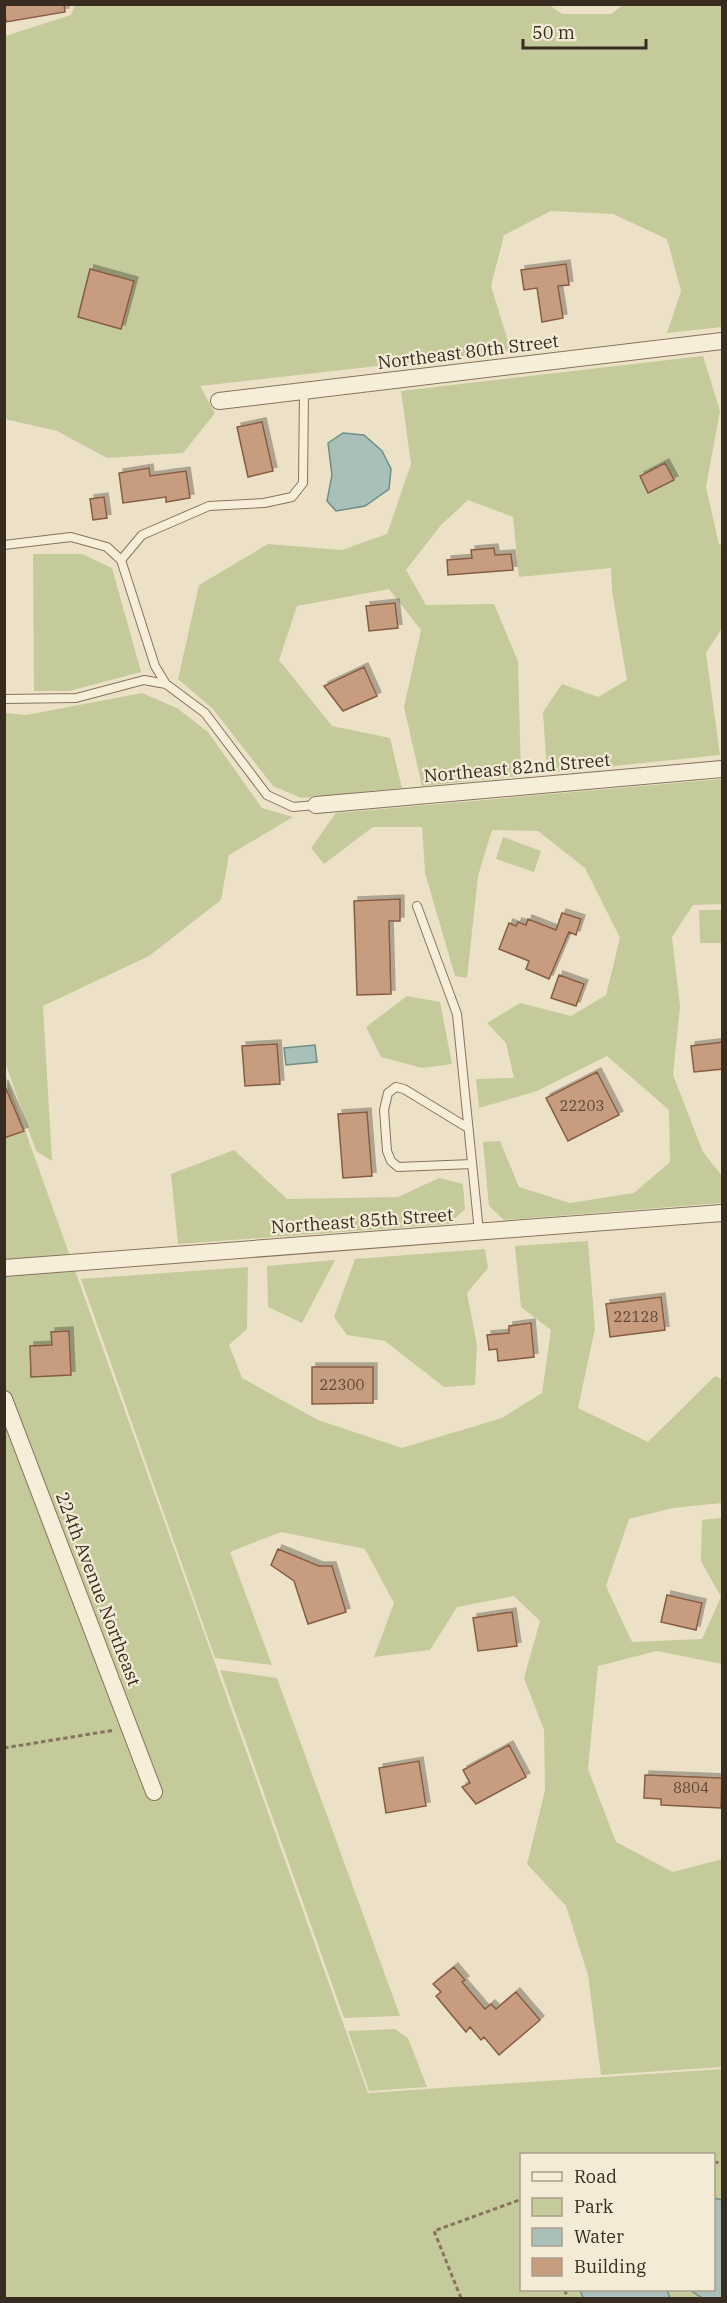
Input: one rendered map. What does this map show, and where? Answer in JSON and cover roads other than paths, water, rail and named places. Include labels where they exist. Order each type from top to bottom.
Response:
[{"type":"street","name":"Northeast 80th Street","points":[[219,401],[723,341]]},
{"type":"street","name":"Northeast 82nd Street","points":[[316,805],[723,768]]},
{"type":"street","name":"Northeast 85th Street","points":[[4,1268],[723,1214]]},
{"type":"street","name":"224th Avenue Northeast","points":[[4,1400],[154,1792]]},
{"type":"lane","points":[[121,560],[142,535],[208,506],[264,502],[292,497],[303,483],[304,391]]},
{"type":"lane","points":[[4,545],[71,537],[107,547],[121,560],[155,666],[166,684],[205,713],[267,795],[293,807],[316,805]]},
{"type":"lane","points":[[4,699],[76,698],[144,680],[166,684]]},
{"type":"lane","points":[[417,906],[457,1014],[478,1232]]},
{"type":"lane","points":[[468,1128],[404,1089],[396,1087],[388,1093],[384,1110],[387,1151],[391,1161],[398,1167],[472,1164]]},
{"type":"water","points":[[343,433],[364,435],[382,451],[391,469],[389,489],[365,506],[336,511],[327,501],[332,475],[328,443]]},
{"type":"water","points":[[315,1045],[317,1062],[286,1065],[284,1048]]},
{"type":"water","points":[[715,2198],[722,2200],[722,2298],[702,2298],[692,2291],[715,2291]]},
{"type":"water","points":[[580,2291],[667,2291],[670,2298],[583,2298]]}]
